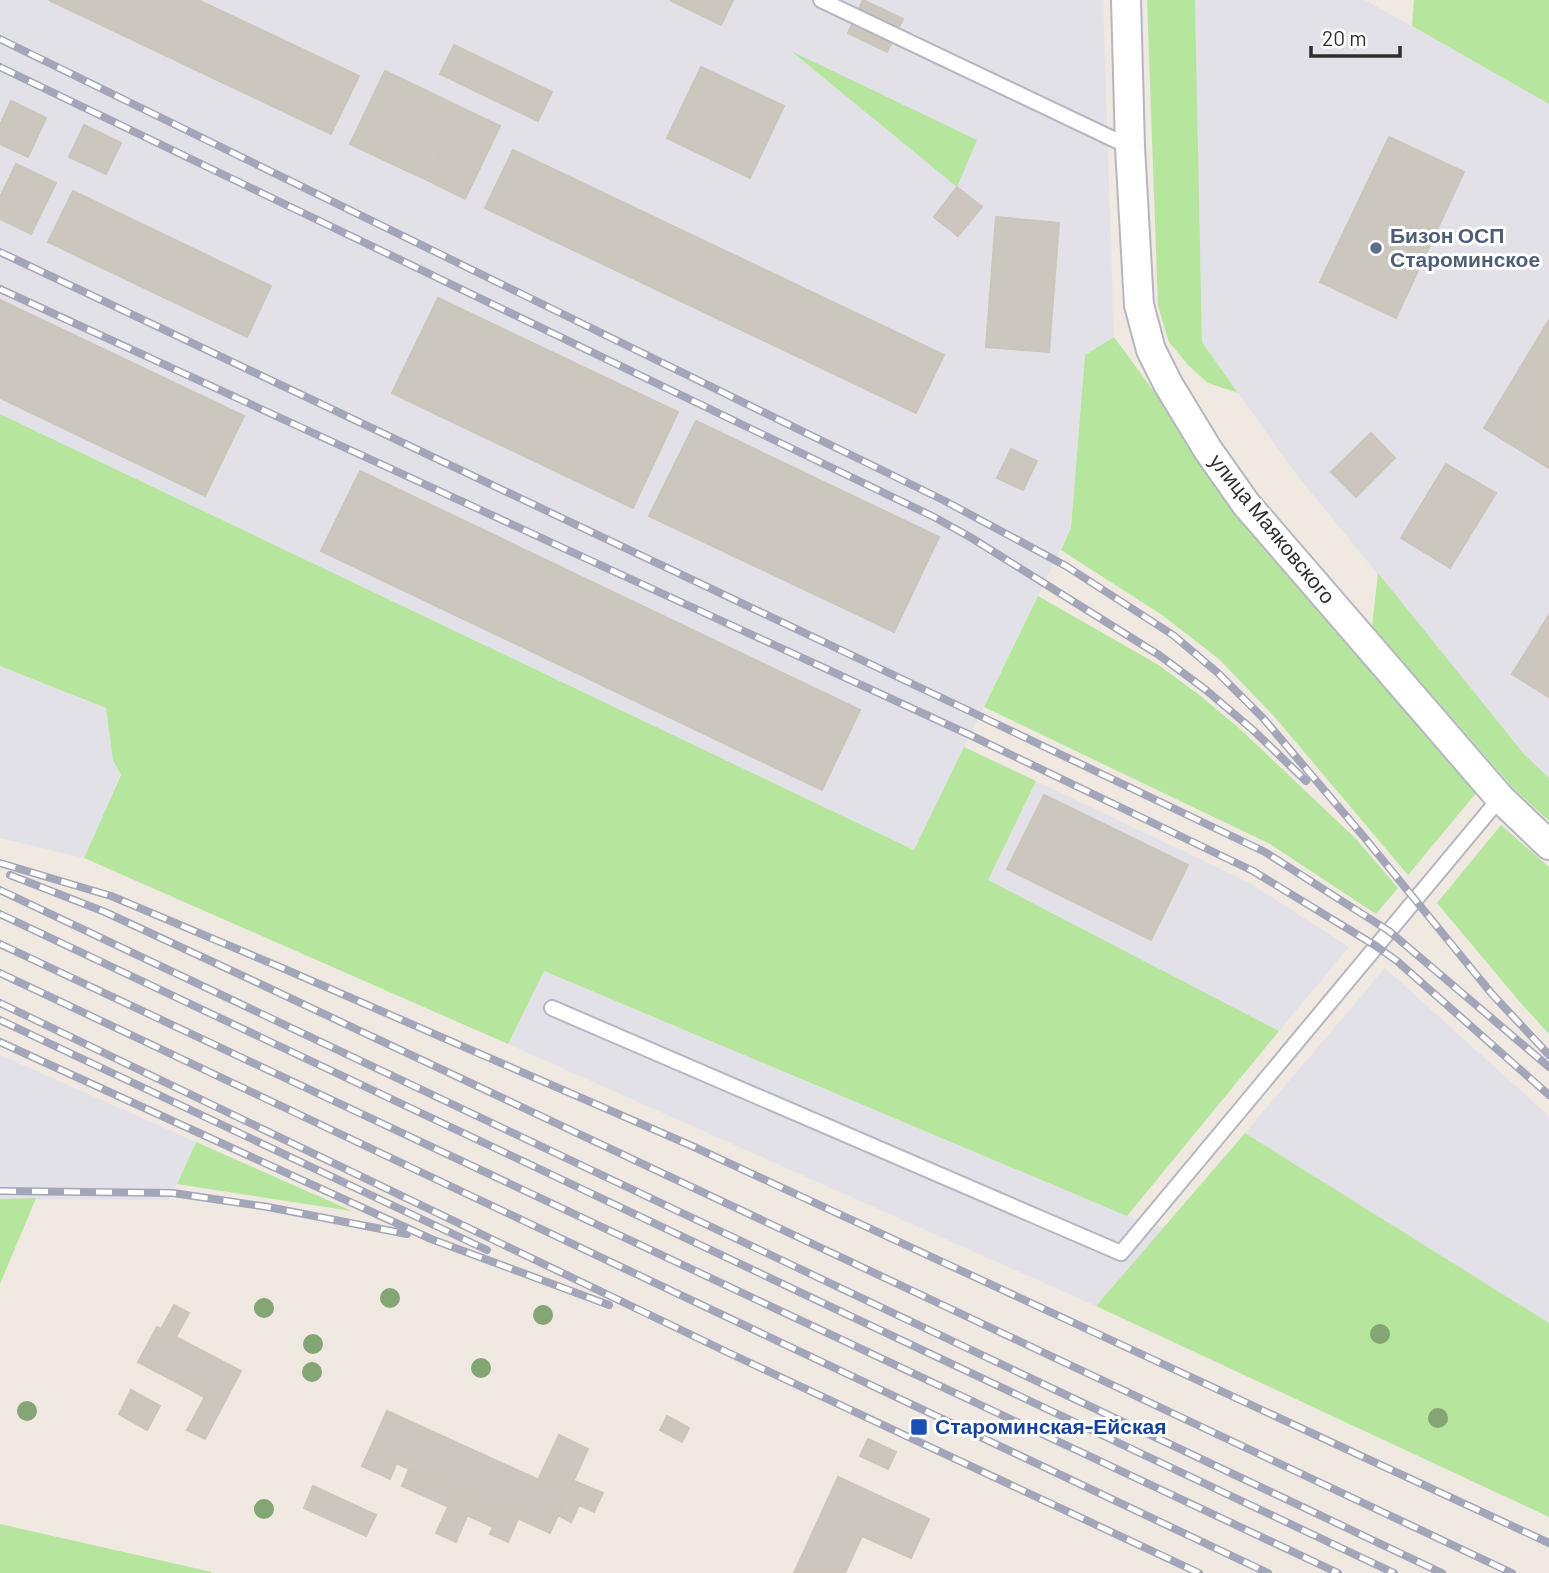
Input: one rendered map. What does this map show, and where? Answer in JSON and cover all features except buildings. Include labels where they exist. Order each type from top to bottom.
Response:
[{"type":"street","name":"улица Маяковского","points":[[1126,0],[1130,148],[1139,305],[1151,349],[1168,384],[1208,450],[1246,504],[1500,798],[1549,845]]},
{"type":"lane","points":[[821,0],[1130,148]]},
{"type":"lane","points":[[552,1008],[1121,1253],[1500,798]]},
{"type":"shaded area","points":[[0,0],[1103,0],[1114,337],[1085,355],[1071,528],[914,850],[0,414]]},
{"type":"shaded area","points":[[1195,0],[1365,0],[1549,104],[1549,778],[1524,754],[1293,470],[1202,342]]},
{"type":"shaded area","points":[[0,666],[143,723],[84,858],[0,838]]},
{"type":"shaded area","points":[[1036,781],[1248,882],[1349,947],[1279,1031],[987,880]]},
{"type":"shaded area","points":[[1385,968],[1549,1116],[1549,1323],[1245,1133]]},
{"type":"shaded area","points":[[543,971],[1127,1216],[1163,1228],[1096,1306],[508,1044]]},
{"type":"shaded area","points":[[0,1055],[196,1142],[169,1200],[0,1199]]},
{"type":"green space","points":[[1147,0],[1195,0],[1202,342],[1238,393],[1208,383],[1188,365],[1169,342],[1158,306]]},
{"type":"green space","points":[[1414,0],[1549,0],[1549,104],[1412,26]]},
{"type":"green space","points":[[791,51],[977,140],[957,187]]},
{"type":"green space","points":[[1114,337],[1177,423],[1477,792],[1408,875],[1273,715],[1219,659],[1162,615],[1061,550],[1071,528],[1085,355]]},
{"type":"green space","points":[[0,414],[914,850],[964,747],[1036,781],[988,880],[1279,1031],[1127,1216],[544,971],[508,1044],[84,858],[121,775],[113,760],[106,708],[0,666]]},
{"type":"green space","points":[[1378,573],[1524,754],[1549,778],[1549,821],[1513,788],[1372,626]]},
{"type":"green space","points":[[1038,596],[1157,664],[1240,729],[1356,839],[1398,888],[1376,914],[1270,844],[984,707]]},
{"type":"green space","points":[[1501,825],[1549,867],[1549,1034],[1437,903]]},
{"type":"green space","points":[[1245,1133],[1549,1323],[1549,1517],[1096,1306]]},
{"type":"green space","points":[[196,1142],[352,1211],[177,1184]]},
{"type":"green space","points":[[36,1198],[0,1284],[0,1199]]},
{"type":"green space","points":[[0,1524],[212,1572],[0,1573]]},
{"type":"railway","points":[[0,39],[945,501],[1066,566],[1173,635],[1218,673],[1263,718],[1492,994],[1549,1055]]},
{"type":"railway","points":[[0,67],[934,517],[1159,655],[1253,730],[1306,781]]},
{"type":"railway","points":[[0,252],[1265,852],[1389,931],[1549,1067]]},
{"type":"railway","points":[[0,289],[970,735],[1253,871],[1397,961],[1549,1095]]},
{"type":"railway","points":[[0,863],[111,896],[692,1146],[1549,1543]]},
{"type":"railway","points":[[10,875],[105,912],[256,982],[1512,1573]]},
{"type":"railway","points":[[0,890],[1442,1573]]},
{"type":"railway","points":[[0,914],[1394,1573]]},
{"type":"railway","points":[[0,944],[1338,1573]]},
{"type":"railway","points":[[0,973],[1268,1573]]},
{"type":"railway","points":[[0,1003],[729,1353],[1199,1573]]},
{"type":"railway","points":[[0,1020],[487,1250]]},
{"type":"railway","points":[[0,1042],[431,1239],[609,1305]]},
{"type":"railway","points":[[0,1191],[173,1193],[268,1207],[407,1234]]},
{"type":"place","name":"Бизон ОСП Староминское","points":[[1376,248]]},
{"type":"place","name":"Староминская-Ейская","points":[[919,1427]]}]
